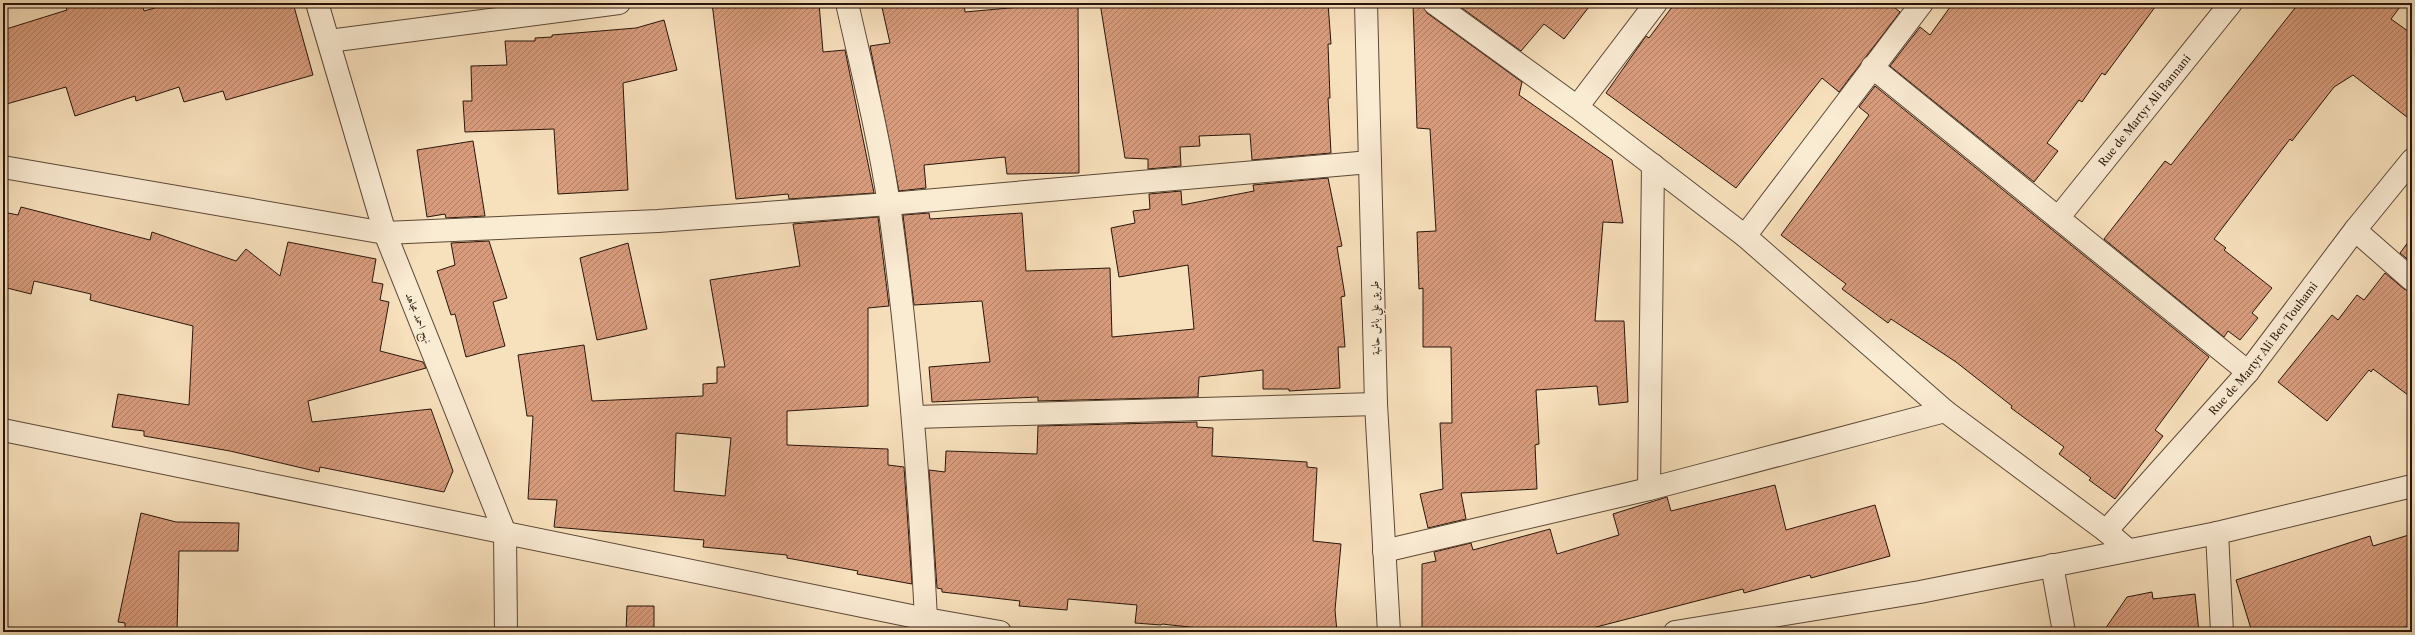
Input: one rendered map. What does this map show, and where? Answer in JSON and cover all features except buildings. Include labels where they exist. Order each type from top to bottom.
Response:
[{"type":"street","name":"نهج احمد مجاهد","points":[[317,3],[385,233],[505,532],[506,632]]},
{"type":"street","points":[[329,41],[619,3]]},
{"type":"street","points":[[847,3],[870,104],[889,204],[915,417],[926,619]]},
{"type":"street","name":"طريق علي باش حانبة","points":[[1366,3],[1376,404],[1389,632]]},
{"type":"street","points":[[1434,3],[1577,107],[1745,236],[1945,411],[2106,531],[2128,550]]},
{"type":"street","points":[[1577,107],[1656,3]]},
{"type":"street","points":[[1745,236],[1922,3]]},
{"type":"street","name":"Rue de Martyr Ali Bannani","points":[[2058,218],[2231,3]]},
{"type":"street","points":[[1872,67],[2248,372]]},
{"type":"street","name":"Rue de Martyr Ali Ben Touhami","points":[[2106,531],[2248,372],[2355,230],[2412,160]]},
{"type":"street","points":[[3,167],[385,233],[658,221],[889,204],[1370,162]]},
{"type":"street","points":[[1649,490],[1653,166]]},
{"type":"street","points":[[2355,230],[2412,280]]},
{"type":"street","points":[[915,417],[1376,404]]},
{"type":"street","points":[[1384,551],[1649,490],[1945,411]]},
{"type":"street","points":[[3,430],[926,619],[957,629],[1000,632]]},
{"type":"street","points":[[1675,632],[1717,628],[1920,592],[2217,533],[2412,486]]},
{"type":"street","points":[[2217,533],[2222,632]]},
{"type":"street","points":[[2052,565],[2064,632]]}]
